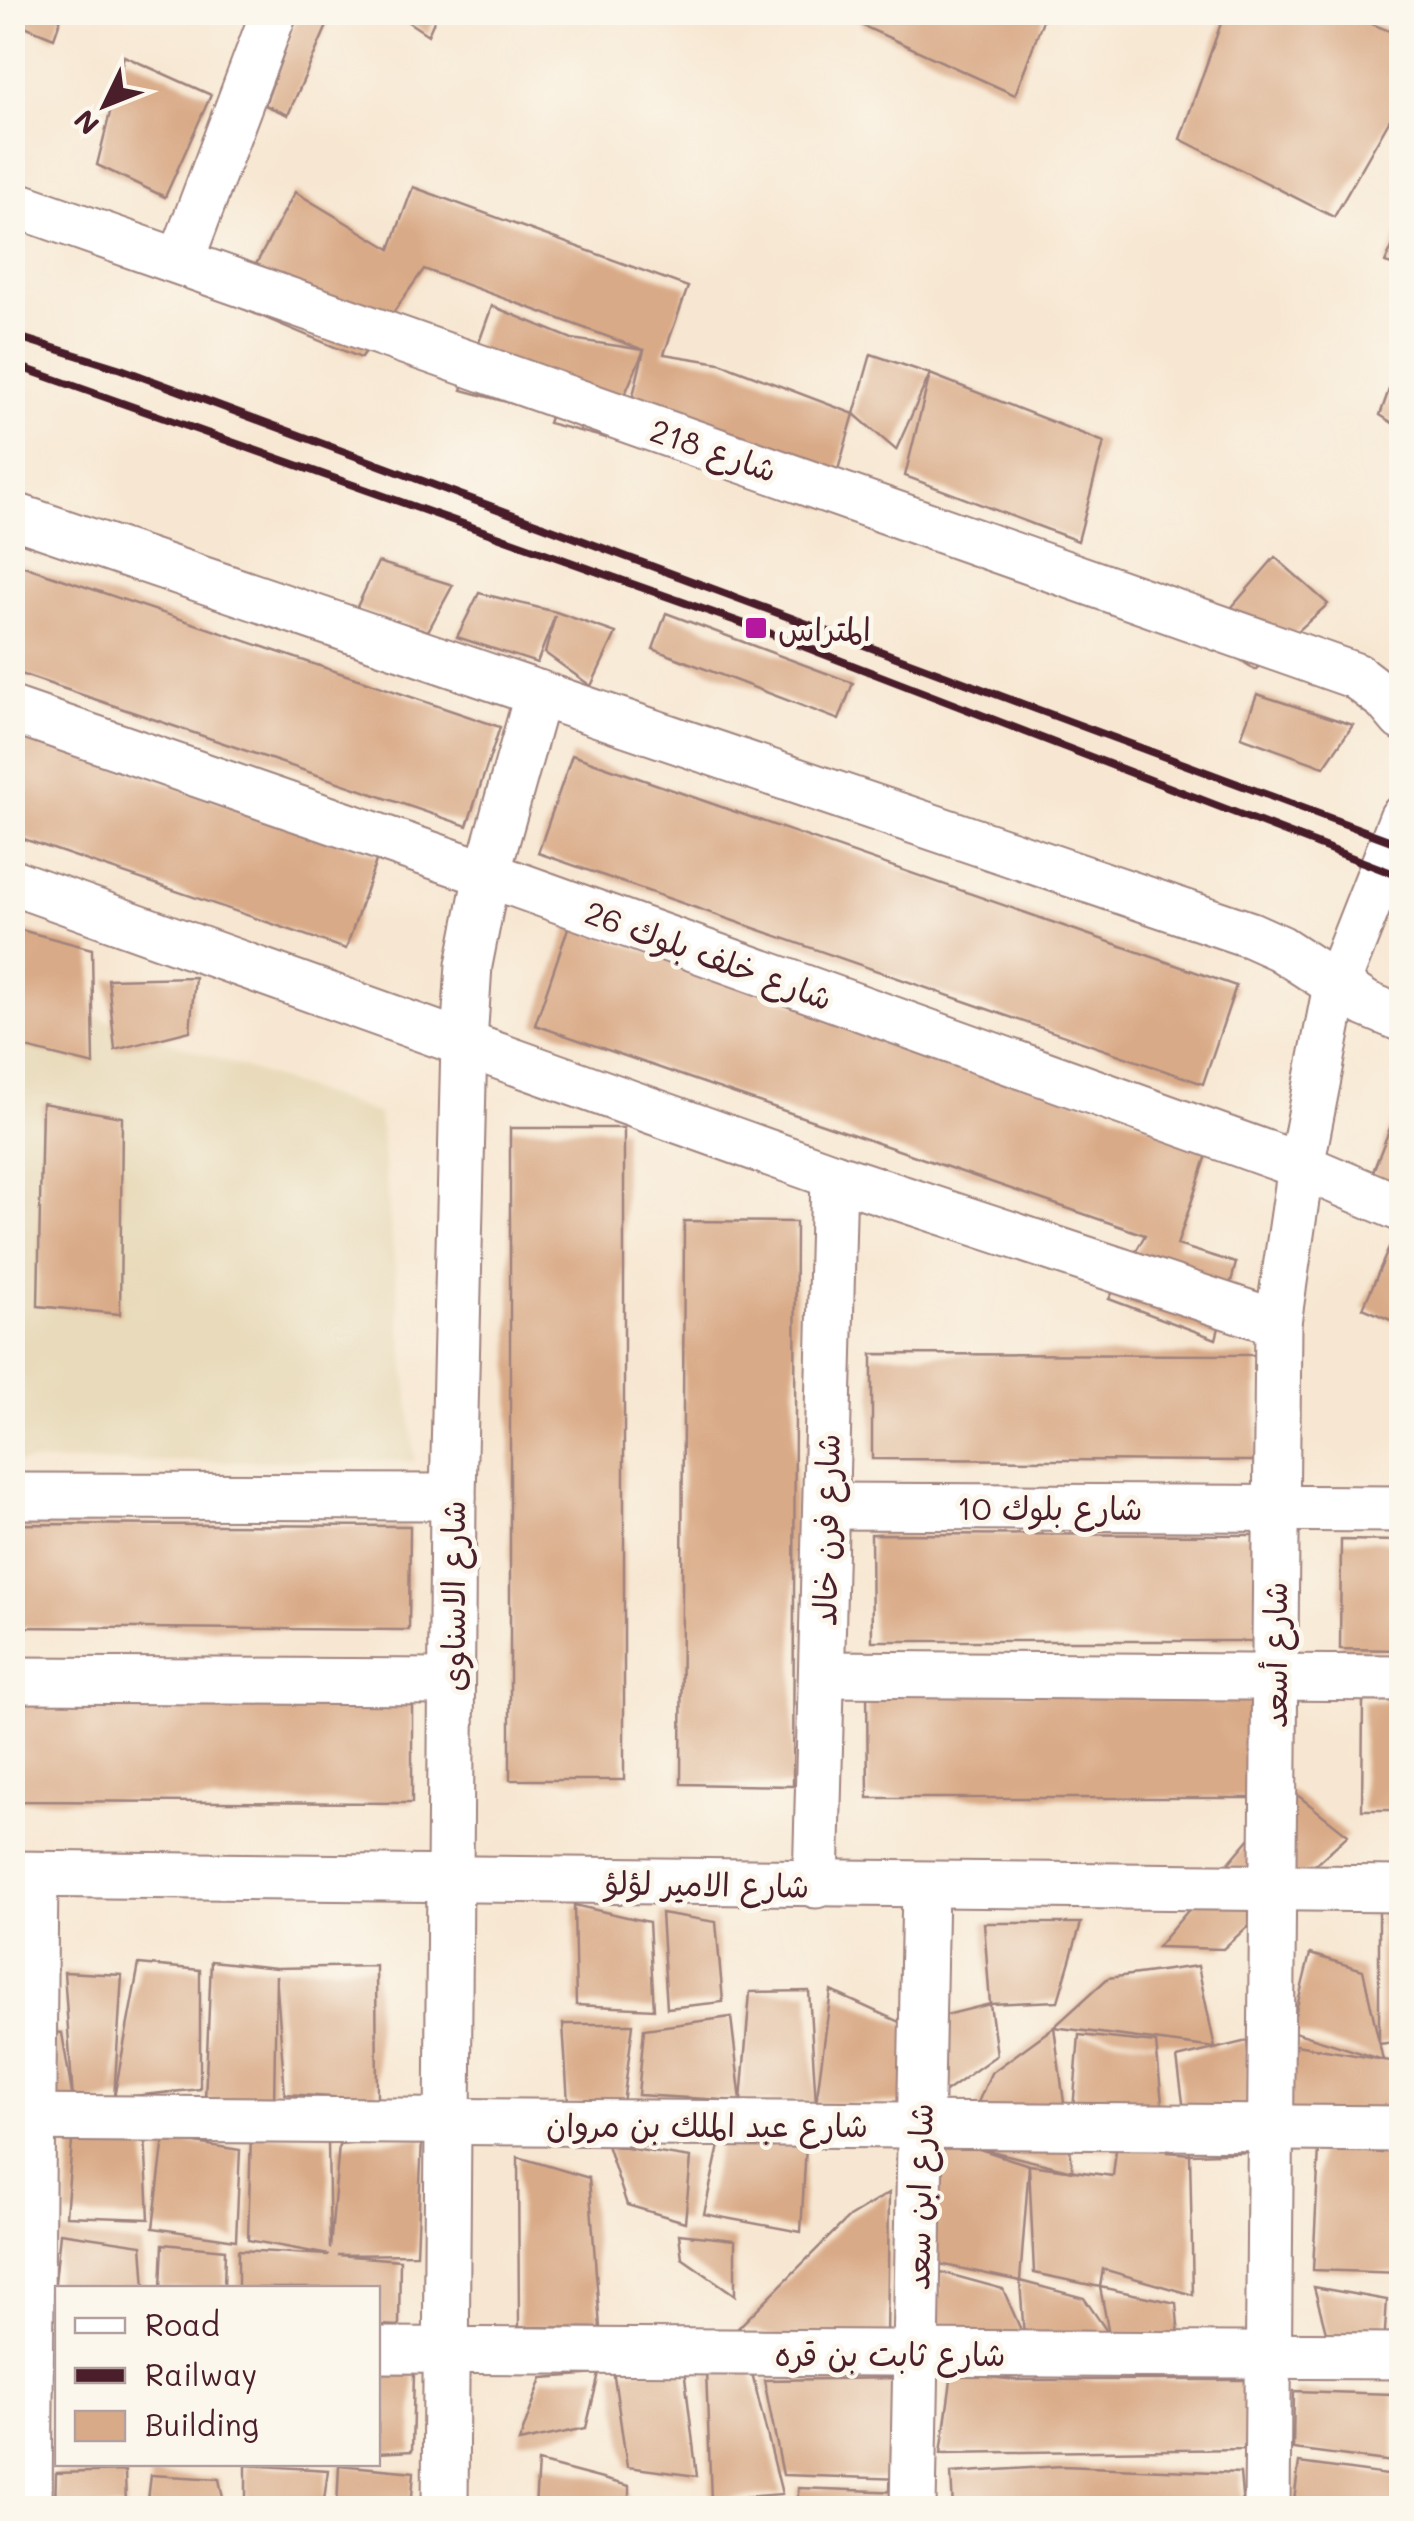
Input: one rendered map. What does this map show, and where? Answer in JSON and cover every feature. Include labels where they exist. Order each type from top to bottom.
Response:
[{"type":"street","points":[[181,260],[274,12]]},
{"type":"street","name":"شارع 218","points":[[12,203],[1356,676],[1386,699],[1402,718]]},
{"type":"street","points":[[12,515],[1251,935],[1280,948],[1336,986],[1402,1019]]},
{"type":"street","name":"شارع الاسناوى","points":[[445,2508],[452,1498],[464,1042],[469,965],[487,874],[538,693]]},
{"type":"street","name":"شارع خلف بلوك 26","points":[[12,710],[487,874],[1301,1166],[1402,1208]]},
{"type":"street","name":"شارع أسعد","points":[[1267,2508],[1278,1322],[1301,1166],[1336,986],[1402,818]]},
{"type":"street","points":[[12,882],[834,1176],[1278,1322]]},
{"type":"street","name":"شارع فرن خالد","points":[[816,1884],[834,1176]]},
{"type":"street","points":[[12,1496],[452,1498]]},
{"type":"street","name":"شارع بلوك 10","points":[[826,1506],[1402,1509]]},
{"type":"street","points":[[822,1674],[1402,1678]]},
{"type":"street","points":[[12,1680],[451,1682]]},
{"type":"street","points":[[24,1875],[22,2118],[33,2348],[29,2508]]},
{"type":"street","name":"شارع الامير لؤلؤ","points":[[24,1875],[1402,1889]]},
{"type":"street","name":"شارع ابن سعد","points":[[912,2508],[924,1886]]},
{"type":"street","name":"شارع عبد الملك بن مروان","points":[[22,2118],[1402,2129]]},
{"type":"street","name":"شارع ثابت بن قره","points":[[380,2350],[1402,2356]]},
{"type":"shaded area","points":[[13,988],[379,1114],[415,1461],[13,1462]]},
{"type":"building","points":[[12,12],[63,12],[54,38],[12,21]]},
{"type":"building","points":[[298,12],[333,12],[288,115],[265,105]]},
{"type":"building","points":[[393,12],[438,12],[428,35]]},
{"type":"building","points":[[860,12],[1046,12],[1015,95],[861,25]]},
{"type":"building","points":[[1225,12],[1342,12],[1402,36],[1402,98],[1334,217],[1180,139]]},
{"type":"building","points":[[124,56],[211,95],[165,197],[97,165]]},
{"type":"building","points":[[413,187],[688,287],[664,354],[720,363],[854,414],[827,508],[624,433],[644,350],[424,269],[361,358],[234,305],[295,192],[390,249]]},
{"type":"building","points":[[1402,225],[1402,268],[1385,263]]},
{"type":"building","points":[[492,306],[572,339],[644,350],[606,438],[548,423],[551,414],[462,390]]},
{"type":"building","points":[[1402,353],[1402,429],[1380,415]]},
{"type":"building","points":[[871,354],[930,374],[896,450],[854,414]]},
{"type":"building","points":[[930,374],[1104,442],[1078,541],[905,476]]},
{"type":"building","points":[[1275,557],[1328,604],[1255,670],[1207,636]]},
{"type":"building","points":[[12,562],[500,727],[467,826],[12,671]]},
{"type":"building","points":[[378,562],[453,585],[428,631],[356,609]]},
{"type":"building","points":[[479,593],[556,612],[616,633],[591,686],[545,653],[555,616],[537,663],[457,637]]},
{"type":"building","points":[[666,613],[853,683],[839,720],[653,649]]},
{"type":"building","points":[[1257,694],[1353,725],[1324,767],[1241,737]]},
{"type":"building","points":[[12,731],[378,855],[346,949],[12,835]]},
{"type":"building","points":[[572,755],[1236,986],[1203,1084],[538,853]]},
{"type":"building","points":[[569,925],[1210,1146],[1177,1245],[1236,1263],[1216,1339],[1109,1299],[1145,1235],[535,1025]]},
{"type":"building","points":[[21,930],[92,949],[94,1065],[18,1046]]},
{"type":"building","points":[[195,977],[190,1031],[115,1050],[108,979]]},
{"type":"building","points":[[1402,1100],[1402,1186],[1372,1174]]},
{"type":"building","points":[[42,1103],[122,1117],[120,1314],[38,1306]]},
{"type":"building","points":[[510,1128],[624,1128],[624,1780],[510,1780]]},
{"type":"building","points":[[1402,1218],[1402,1325],[1363,1308]]},
{"type":"building","points":[[684,1221],[796,1222],[793,1786],[681,1784]]},
{"type":"building","points":[[872,1354],[1257,1355],[1257,1461],[872,1459]]},
{"type":"building","points":[[12,1524],[410,1526],[409,1630],[12,1627]]},
{"type":"building","points":[[871,1534],[1256,1535],[1257,1641],[872,1641]]},
{"type":"building","points":[[1341,1540],[1402,1541],[1402,1650],[1340,1649]]},
{"type":"building","points":[[867,1691],[1253,1693],[1253,1798],[868,1798]]},
{"type":"building","points":[[12,1697],[412,1700],[412,1803],[12,1801]]},
{"type":"building","points":[[1363,1701],[1402,1701],[1402,1810],[1362,1810]]},
{"type":"building","points":[[1291,1790],[1348,1835],[1223,1949],[1157,1947]]},
{"type":"building","points":[[1402,1902],[1402,2041],[1379,2044],[1379,1906]]},
{"type":"building","points":[[574,1905],[649,1922],[654,2009],[576,2005]]},
{"type":"building","points":[[661,1913],[716,1922],[723,2002],[667,2008]]},
{"type":"building","points":[[984,1923],[1081,1923],[1058,2001],[990,2004]]},
{"type":"building","points":[[1310,1954],[1363,1970],[1383,2060],[1291,2031]]},
{"type":"building","points":[[211,1961],[276,1968],[376,1966],[377,2100],[285,2094],[276,1975],[274,2107],[205,2100]]},
{"type":"building","points":[[139,1964],[200,1970],[200,2089],[114,2098]]},
{"type":"building","points":[[1198,1966],[1215,2048],[1054,2027],[1108,1978]]},
{"type":"building","points":[[64,1972],[122,1975],[114,2098],[73,2107],[12,2103],[12,2028],[62,2033],[73,2100]]},
{"type":"building","points":[[809,1991],[816,2104],[741,2101],[750,1992]]},
{"type":"building","points":[[831,1991],[906,2025],[908,2103],[816,2104]]},
{"type":"building","points":[[990,2004],[997,2055],[942,2094],[942,2016]]},
{"type":"building","points":[[731,2017],[741,2101],[638,2095],[644,2029]]},
{"type":"building","points":[[563,2024],[633,2024],[623,2104],[568,2103]]},
{"type":"building","points":[[1054,2027],[1073,2171],[970,2146],[1029,2165],[1020,2281],[907,2257],[938,2136],[960,2143],[991,2073]]},
{"type":"building","points":[[1079,2035],[1156,2043],[1167,2152],[1190,2154],[1193,2295],[1103,2269],[1100,2287],[1034,2273],[1029,2165],[1113,2176],[1116,2150],[1070,2148]]},
{"type":"building","points":[[1247,2041],[1256,2152],[1190,2154],[1177,2058]]},
{"type":"building","points":[[1296,2045],[1402,2063],[1402,2273],[1313,2270],[1319,2148],[1383,2153],[1282,2139]]},
{"type":"building","points":[[73,2130],[145,2134],[149,2219],[66,2216]]},
{"type":"building","points":[[251,2133],[328,2143],[330,2249],[339,2145],[422,2138],[417,2254],[337,2255],[400,2260],[399,2326],[380,2325],[380,2286],[238,2286],[238,2250],[329,2255],[248,2240]]},
{"type":"building","points":[[164,2138],[240,2150],[236,2240],[153,2228]]},
{"type":"building","points":[[720,2141],[806,2145],[801,2232],[704,2214]]},
{"type":"building","points":[[607,2145],[691,2158],[685,2222],[627,2205]]},
{"type":"building","points":[[518,2157],[589,2178],[600,2328],[519,2327]]},
{"type":"building","points":[[889,2193],[887,2340],[797,2341],[738,2328],[849,2217]]},
{"type":"building","points":[[60,2233],[142,2245],[145,2286],[55,2286],[55,2331],[50,2332]]},
{"type":"building","points":[[679,2234],[735,2240],[735,2295],[682,2258]]},
{"type":"building","points":[[163,2244],[225,2250],[224,2286],[161,2286]]},
{"type":"building","points":[[941,2272],[1003,2289],[1024,2337],[934,2337]]},
{"type":"building","points":[[1020,2281],[1084,2298],[1109,2334],[1024,2337]]},
{"type":"building","points":[[1100,2287],[1176,2303],[1179,2337],[1109,2334]]},
{"type":"building","points":[[1314,2287],[1387,2300],[1384,2346],[1329,2343]]},
{"type":"building","points":[[684,2369],[697,2476],[627,2467],[613,2370]]},
{"type":"building","points":[[706,2371],[752,2373],[782,2494],[711,2500]]},
{"type":"building","points":[[380,2373],[414,2373],[412,2451],[380,2453]]},
{"type":"building","points":[[952,2373],[1016,2380],[1253,2380],[1248,2449],[941,2453]]},
{"type":"building","points":[[599,2374],[586,2428],[519,2442],[542,2378]]},
{"type":"building","points":[[901,2378],[903,2479],[783,2475],[764,2380]]},
{"type":"building","points":[[1294,2391],[1393,2394],[1394,2462],[1293,2449]]},
{"type":"building","points":[[538,2462],[629,2486],[629,2508],[535,2508]]},
{"type":"building","points":[[1299,2463],[1402,2477],[1402,2508],[1293,2508]]},
{"type":"building","points":[[246,2466],[328,2470],[323,2508],[246,2508]]},
{"type":"building","points":[[339,2466],[414,2472],[411,2508],[337,2508]]},
{"type":"building","points":[[1062,2466],[1240,2473],[1243,2508],[953,2508],[951,2473]]},
{"type":"building","points":[[125,2471],[126,2508],[55,2508],[56,2473]]},
{"type":"building","points":[[151,2475],[219,2479],[225,2508],[147,2508]]},
{"type":"building","points":[[798,2488],[902,2492],[901,2508],[798,2508]]},
{"type":"building","points":[[638,2503],[665,2506],[665,2508],[637,2508]]},
{"type":"railway","points":[[12,335],[121,369],[1402,845]]},
{"type":"railway","points":[[12,364],[756,628],[1402,877]]},
{"type":"place","name":"المتراس","points":[[756,628]]}]
